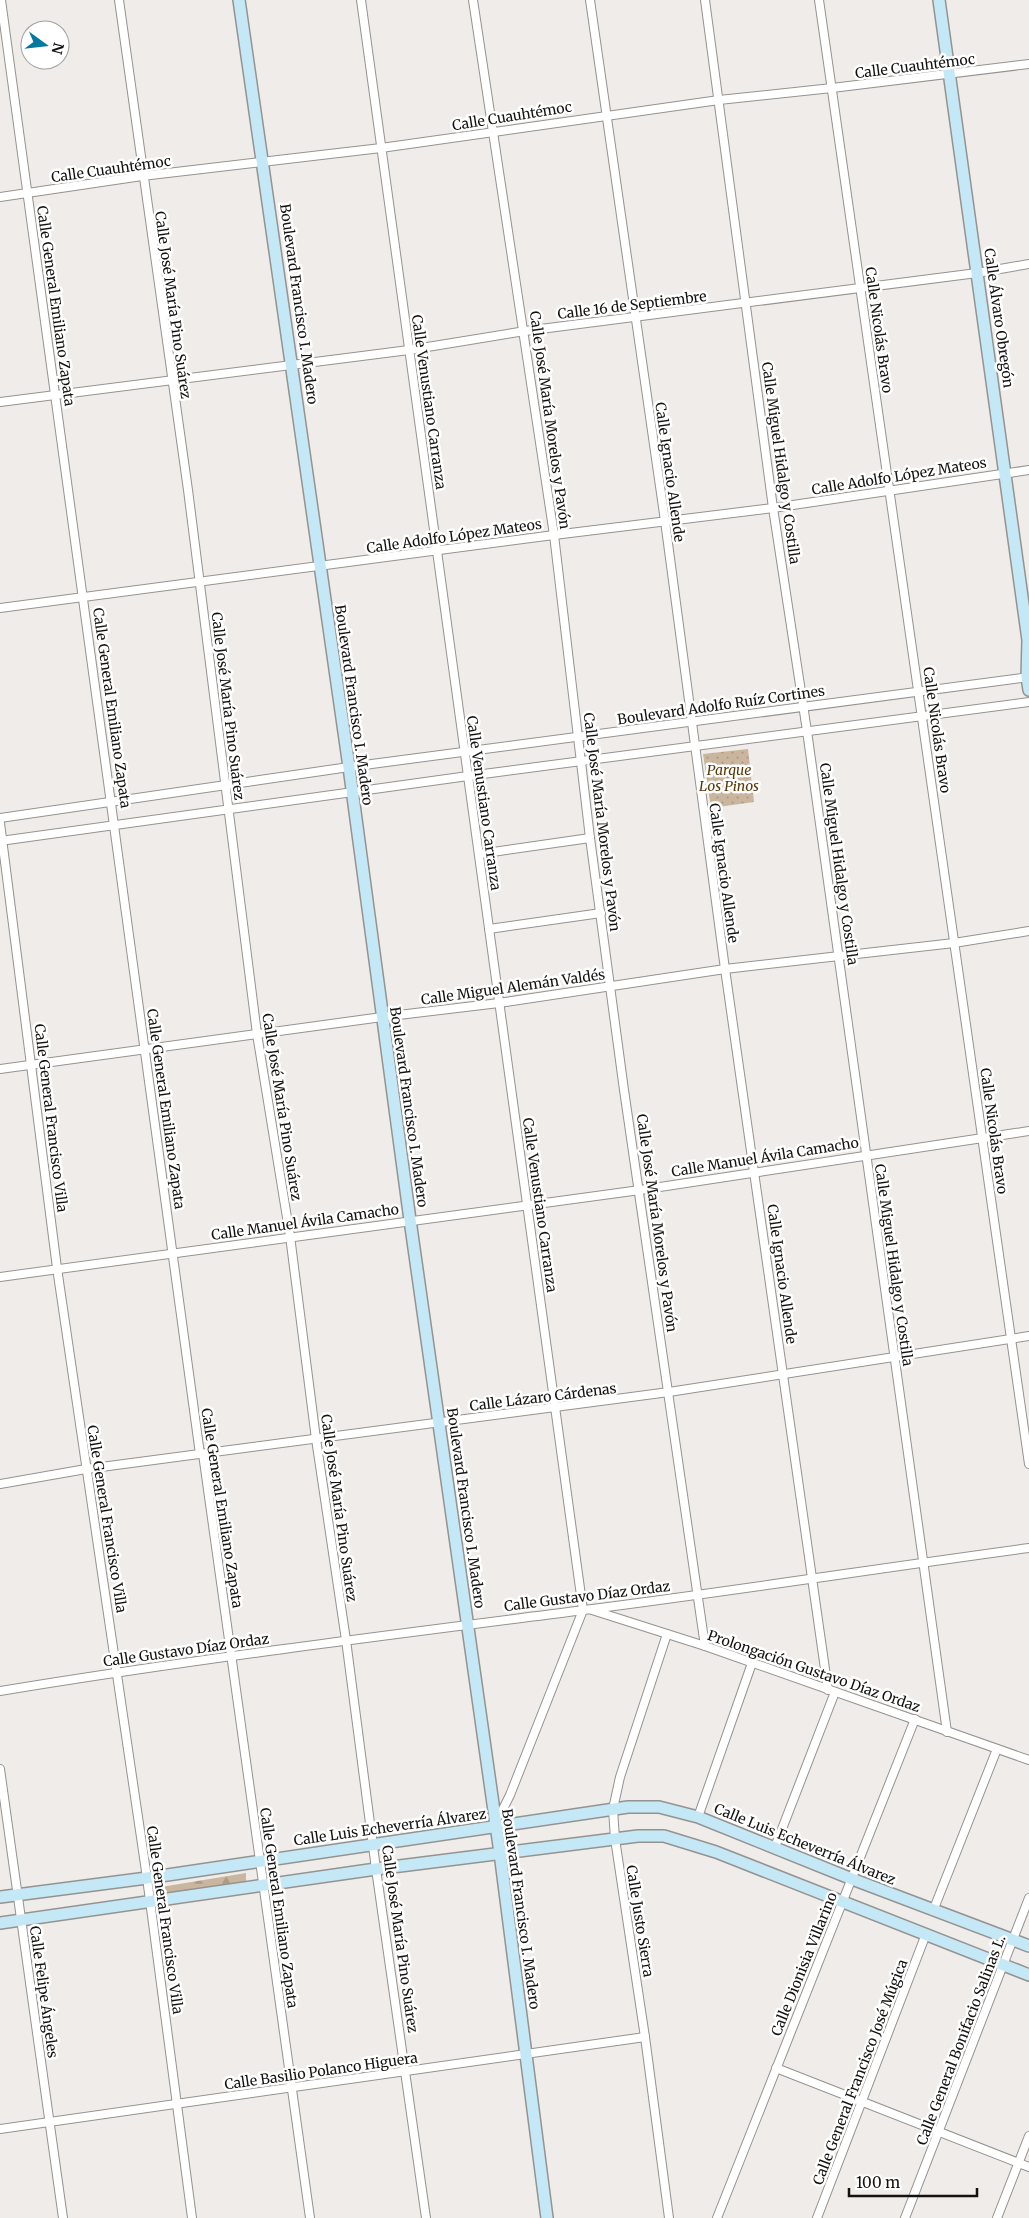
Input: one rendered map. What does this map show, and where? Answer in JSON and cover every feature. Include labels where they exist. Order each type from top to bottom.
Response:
[{"type":"street","name":"Calle General Emiliano Zapata","points":[[0,0],[84,596],[200,1454],[203,1454],[310,2218]]},
{"type":"street","name":"Calle José María Pino Suárez","points":[[119,0],[142,176],[188,490],[257,1034],[290,1236],[316,1439],[346,1640],[376,1869],[426,2218]]},
{"type":"street","name":"Boulevard Francisco I. Madero","points":[[239,0],[349,767],[410,1220],[494,1824],[500,1854],[547,2218]]},
{"type":"street","name":"Calle Venustiano Carranza","points":[[361,0],[555,1408],[587,1610]]},
{"type":"street","name":"Calle José María Morelos y Pavón","points":[[473,0],[525,331],[554,535],[580,736],[590,838],[610,986],[705,1646]]},
{"type":"street","name":"Calle Ignacio Allende","points":[[590,0],[665,521],[690,723],[725,969],[812,1578],[831,1691]]},
{"type":"street","name":"Calle Miguel Hidalgo y Costilla","points":[[705,0],[773,508],[839,956],[947,1732]]},
{"type":"street","name":"Calle Nicolás Bravo","points":[[819,0],[1029,1464]]},
{"type":"street","name":"Calle Álvaro Obregón","points":[[939,0],[1029,641],[1029,690]]},
{"type":"street","name":"Calle Cuauhtémoc","points":[[0,197],[142,176],[381,148],[607,114],[950,75],[1029,64]]},
{"type":"street","name":"Calle 16 de Septiembre","points":[[0,402],[171,381],[292,363],[409,350],[525,331],[977,273],[1029,264]]},
{"type":"street","name":"Calle Adolfo López Mateos","points":[[0,608],[773,508],[1029,470]]},
{"type":"street","name":"Boulevard Adolfo Ruíz Cortines","points":[[0,818],[111,800],[349,767],[1028,677]]},
{"type":"street","points":[[1,841],[468,776],[1029,702]]},
{"type":"street","name":"Calle General Francisco Villa","points":[[0,824],[57,1268],[147,1878],[192,2218]]},
{"type":"street","points":[[479,854],[590,838]]},
{"type":"street","points":[[489,928],[601,913]]},
{"type":"street","name":"Calle Miguel Alemán Valdés","points":[[0,1069],[499,1003],[725,969],[954,943],[1029,932]]},
{"type":"street","name":"Calle Manuel Ávila Camacho","points":[[0,1277],[290,1236],[640,1190],[866,1154],[1029,1131]]},
{"type":"street","name":"Calle Lázaro Cárdenas","points":[[0,1484],[86,1469],[669,1392],[1029,1336]]},
{"type":"street","name":"Calle Gustavo Díaz Ordaz","points":[[0,1691],[117,1672],[346,1640],[587,1610],[1029,1548]]},
{"type":"street","points":[[494,1824],[510,1795],[587,1610]]},
{"type":"street","name":"Prolongación Gustavo Díaz Ordaz","points":[[587,1610],[705,1646],[1029,1760]]},
{"type":"street","name":"Calle Justo Sierra","points":[[667,1634],[620,1777],[613,1809],[615,1839],[645,2037],[669,2218]]},
{"type":"street","points":[[698,1816],[752,1663]]},
{"type":"street","points":[[775,1847],[831,1691]]},
{"type":"street","name":"Calle Dionisia Villarino","points":[[716,2218],[915,1719]]},
{"type":"street","points":[[933,1910],[997,1749]]},
{"type":"street","name":"Calle Felipe Ángeles","points":[[0,1769],[63,2218]]},
{"type":"street","name":"Calle Luis Echeverría Álvarez","points":[[0,1897],[147,1878],[494,1824],[628,1807],[659,1807],[698,1816],[852,1879],[1029,1946]]},
{"type":"street","points":[[0,1923],[376,1869],[652,1835],[676,1839],[716,1852],[1029,1975]]},
{"type":"street","name":"Calle General Bonifacio Salinas L.","points":[[905,2218],[1029,1898]]},
{"type":"street","name":"Calle General Francisco José Múgica","points":[[817,2218],[926,1934]]},
{"type":"street","name":"Calle Basilio Polanco Higuera","points":[[0,2129],[645,2037]]},
{"type":"street","points":[[776,2068],[1029,2168]]},
{"type":"street","points":[[997,2218],[1029,2136]]},
{"type":"green space","name":"Parque Los Pinos","points":[[748,749],[754,802],[711,808],[703,754]]},
{"type":"green space","points":[[246,1873],[246,1884],[156,1898],[155,1888]]}]
